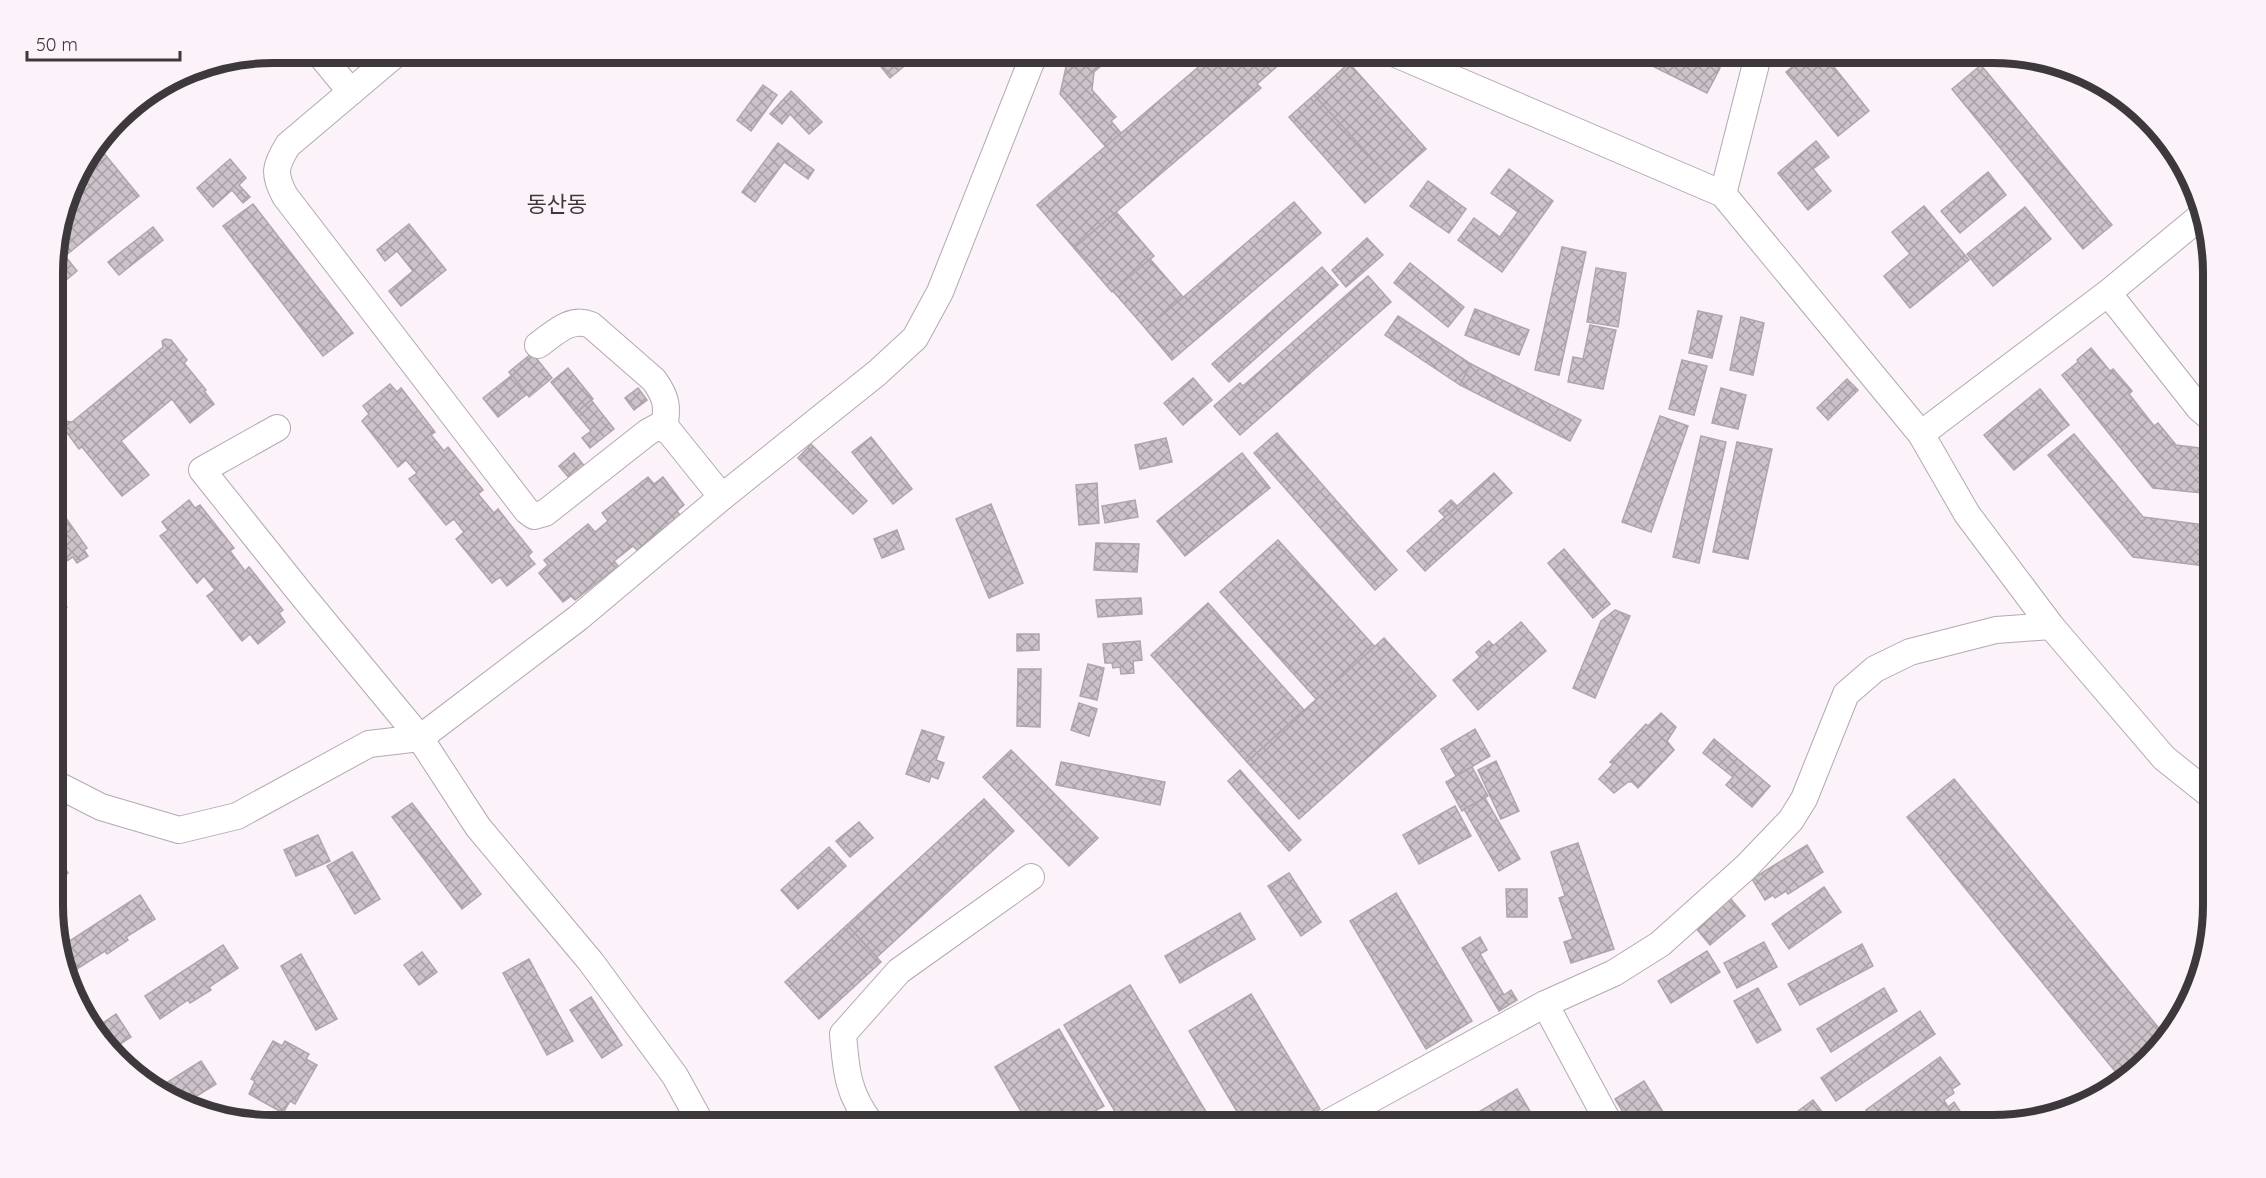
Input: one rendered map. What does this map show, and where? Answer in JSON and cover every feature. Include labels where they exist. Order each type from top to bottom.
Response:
[{"type":"street","points":[[327,63],[351,92]]},
{"type":"street","points":[[385,63],[288,146],[277,163],[276,181],[285,196],[527,511],[534,516],[545,513],[657,427],[668,430],[722,497]]},
{"type":"street","points":[[63,788],[100,807],[179,830],[237,816],[369,744],[420,738],[578,618],[722,497],[877,373],[915,338],[940,292],[1031,63]]},
{"type":"street","points":[[1417,63],[1723,194],[1921,434],[1968,514],[2051,626],[2164,758],[2203,789]]},
{"type":"street","points":[[1723,194],[1756,63]]},
{"type":"street","points":[[1921,434],[2108,293],[2196,220]]},
{"type":"street","points":[[2108,293],[2203,411]]},
{"type":"street","points":[[538,345],[573,322],[583,321],[591,325],[654,381],[662,391],[668,409],[664,429]]},
{"type":"street","points":[[277,428],[202,470],[302,596],[420,738],[478,827],[591,962],[675,1076],[696,1115]]},
{"type":"street","points":[[1342,1115],[1545,1004],[1614,973],[1660,944],[1746,867],[1791,820],[1804,799],[1846,694],[1875,669],[1910,652],[1996,630],[2051,626]]},
{"type":"street","points":[[864,1115],[846,1076],[843,1034],[899,972],[1031,877]]},
{"type":"street","points":[[1545,1004],[1605,1115]]},
{"type":"building","points":[[878,63],[908,63],[890,78]]},
{"type":"building","points":[[1067,63],[1104,63],[1094,72],[1092,90],[1116,117],[1111,121],[1121,133],[1106,147],[1060,94]]},
{"type":"building","points":[[1203,63],[1281,63],[1257,84],[1261,88],[1074,248],[1037,205]]},
{"type":"building","points":[[1349,63],[1426,149],[1391,180],[1314,95]]},
{"type":"building","points":[[1646,63],[1710,63],[1720,68],[1707,93]]},
{"type":"building","points":[[1797,63],[1831,63],[1869,111],[1838,136],[1786,72]]},
{"type":"building","points":[[1981,65],[2112,225],[2083,249],[1952,89]]},
{"type":"building","points":[[763,85],[777,95],[751,131],[737,120]]},
{"type":"building","points":[[791,91],[822,122],[809,134],[790,114],[782,124],[770,114]]},
{"type":"building","points":[[1314,95],[1391,180],[1365,203],[1289,117]]},
{"type":"building","points":[[1816,141],[1829,157],[1813,169],[1831,191],[1808,210],[1778,173]]},
{"type":"building","points":[[778,143],[814,170],[808,179],[784,162],[755,202],[742,192]]},
{"type":"building","points":[[102,151],[139,196],[65,256],[77,271],[63,283],[63,260],[70,219],[85,180]]},
{"type":"building","points":[[230,159],[246,178],[239,185],[250,197],[243,203],[232,190],[213,207],[197,188]]},
{"type":"building","points":[[1509,169],[1553,201],[1502,272],[1458,240],[1474,218],[1500,237],[1518,212],[1491,193]]},
{"type":"building","points":[[1988,172],[2006,195],[1960,233],[1941,211]]},
{"type":"building","points":[[1428,181],[1466,209],[1449,233],[1410,206]]},
{"type":"building","points":[[1294,202],[1321,233],[1172,360],[1146,329]]},
{"type":"building","points":[[253,204],[353,333],[323,356],[223,226]]},
{"type":"building","points":[[1924,206],[1969,260],[1910,308],[1884,276],[1910,254],[1892,232]]},
{"type":"building","points":[[2025,207],[2051,239],[1993,286],[1967,254]]},
{"type":"building","points":[[1116,212],[1154,256],[1112,292],[1074,248]]},
{"type":"building","points":[[409,224],[446,270],[401,306],[389,291],[413,271],[397,251],[385,261],[377,250]]},
{"type":"building","points":[[153,227],[163,240],[119,275],[108,262]]},
{"type":"building","points":[[1367,238],[1383,255],[1346,287],[1332,270]]},
{"type":"building","points":[[1562,247],[1586,252],[1559,375],[1535,370]]},
{"type":"building","points":[[1150,259],[1183,297],[1146,329],[1113,291]]},
{"type":"building","points":[[1410,263],[1464,307],[1448,327],[1394,283]]},
{"type":"building","points":[[1322,267],[1338,285],[1229,382],[1212,364]]},
{"type":"building","points":[[1596,268],[1626,273],[1618,327],[1587,322]]},
{"type":"building","points":[[1368,276],[1391,302],[1240,435],[1214,406],[1240,383],[1243,386]]},
{"type":"building","points":[[1475,309],[1529,330],[1519,355],[1465,335]]},
{"type":"building","points":[[1698,311],[1722,316],[1712,358],[1689,353]]},
{"type":"building","points":[[1398,316],[1471,364],[1460,385],[1385,335]]},
{"type":"building","points":[[1741,317],[1764,323],[1753,375],[1730,370]]},
{"type":"building","points":[[1590,325],[1616,330],[1603,389],[1568,382],[1573,357],[1583,359]]},
{"type":"building","points":[[171,340],[187,360],[184,363],[206,390],[204,391],[214,404],[190,423],[172,399],[121,441],[149,475],[122,496],[82,447],[79,449],[63,424],[65,421],[72,422],[163,347],[162,341]]},
{"type":"building","points":[[2091,348],[2110,371],[2113,369],[2132,391],[2129,394],[2154,426],[2158,423],[2176,445],[2199,448],[2199,452],[2203,452],[2203,493],[2153,488],[2062,375],[2078,362],[2077,360]]},
{"type":"building","points":[[532,353],[552,378],[529,397],[509,372]]},
{"type":"building","points":[[1682,360],[1707,366],[1694,415],[1669,409]]},
{"type":"building","points":[[1471,364],[1581,420],[1570,441],[1460,385]]},
{"type":"building","points":[[568,368],[593,399],[576,413],[551,382]]},
{"type":"building","points":[[512,375],[527,394],[498,417],[483,398]]},
{"type":"building","points":[[1193,378],[1212,400],[1183,425],[1164,403]]},
{"type":"building","points":[[1847,379],[1858,390],[1828,420],[1817,408]]},
{"type":"building","points":[[390,384],[397,392],[401,388],[435,432],[431,435],[444,451],[448,447],[483,490],[478,494],[494,513],[498,509],[532,552],[528,556],[535,564],[507,586],[500,577],[492,583],[456,539],[464,532],[454,519],[446,525],[409,479],[417,473],[406,460],[398,467],[362,421],[369,414],[363,406]]},
{"type":"building","points":[[638,388],[647,400],[634,410],[625,398]]},
{"type":"building","points":[[1721,388],[1746,395],[1738,429],[1712,423]]},
{"type":"building","points":[[2040,389],[2069,425],[2014,470],[1984,435]]},
{"type":"building","points":[[591,400],[614,429],[590,448],[582,438],[591,431],[576,413]]},
{"type":"building","points":[[1660,416],[1688,426],[1651,532],[1622,522]]},
{"type":"building","points":[[1277,433],[1397,570],[1375,590],[1254,453]]},
{"type":"building","points":[[2074,434],[2143,517],[2203,525],[2203,566],[2133,557],[2048,455]]},
{"type":"building","points":[[1701,436],[1726,442],[1699,563],[1673,557]]},
{"type":"building","points":[[871,437],[912,489],[893,504],[852,452]]},
{"type":"building","points":[[1166,438],[1172,462],[1140,469],[1135,445]]},
{"type":"building","points":[[1737,442],[1772,449],[1748,559],[1713,552]]},
{"type":"building","points":[[811,444],[867,501],[853,514],[798,458]]},
{"type":"building","points":[[574,453],[585,467],[570,479],[559,466]]},
{"type":"building","points":[[1242,453],[1270,488],[1185,556],[1157,521]]},
{"type":"building","points":[[1494,473],[1512,493],[1425,571],[1407,551]]},
{"type":"building","points":[[648,477],[654,484],[663,477],[684,505],[677,511],[680,515],[637,550],[633,546],[614,561],[618,566],[575,600],[571,596],[563,602],[539,573],[548,565],[544,560],[588,524],[595,532],[608,521],[602,513]]},
{"type":"building","points":[[1097,483],[1099,523],[1079,525],[1076,485]]},
{"type":"building","points":[[189,500],[195,508],[200,505],[234,548],[230,551],[245,571],[249,567],[283,610],[279,613],[285,622],[258,644],[250,634],[242,641],[207,596],[215,590],[204,576],[197,583],[160,536],[168,530],[162,522]]},
{"type":"building","points":[[1135,500],[1138,517],[1105,523],[1102,506]]},
{"type":"building","points":[[1451,500],[1457,506],[1445,517],[1439,511]]},
{"type":"building","points":[[991,504],[1023,583],[989,598],[956,519]]},
{"type":"building","points":[[63,514],[87,548],[84,550],[88,556],[77,563],[73,557],[67,561],[63,555]]},
{"type":"building","points":[[897,530],[904,549],[882,558],[874,539]]},
{"type":"building","points":[[1278,540],[1375,647],[1316,699],[1220,592]]},
{"type":"building","points":[[1096,543],[1139,544],[1137,572],[1094,570]]},
{"type":"building","points":[[1564,549],[1610,604],[1593,618],[1548,563]]},
{"type":"building","points":[[1141,598],[1142,614],[1098,617],[1096,600]]},
{"type":"building","points":[[1208,603],[1304,710],[1247,762],[1151,655]]},
{"type":"building","points":[[1615,610],[1630,616],[1595,698],[1573,688],[1601,621]]},
{"type":"building","points":[[1521,622],[1546,651],[1478,710],[1453,680]]},
{"type":"building","points":[[1017,634],[1039,634],[1039,650],[1017,651]]},
{"type":"building","points":[[1384,638],[1436,696],[1299,819],[1247,762]]},
{"type":"building","points":[[1140,641],[1142,660],[1133,661],[1134,673],[1121,674],[1120,667],[1113,668],[1112,663],[1105,663],[1103,644]]},
{"type":"building","points":[[1489,641],[1493,645],[1480,657],[1476,652]]},
{"type":"building","points":[[1088,664],[1104,668],[1097,700],[1080,696]]},
{"type":"building","points":[[1018,669],[1041,669],[1040,727],[1017,726]]},
{"type":"building","points":[[1079,703],[1097,709],[1089,736],[1071,730]]},
{"type":"building","points":[[1661,713],[1676,727],[1667,741],[1674,750],[1638,788],[1632,782],[1628,782],[1614,793],[1599,779],[1613,764],[1610,762],[1646,724],[1648,726]]},
{"type":"building","points":[[1475,729],[1490,756],[1456,776],[1441,749]]},
{"type":"building","points":[[922,730],[944,737],[936,760],[944,763],[938,779],[931,776],[929,782],[906,774]]},
{"type":"building","points":[[1714,739],[1770,786],[1752,807],[1726,785],[1733,777],[1703,753]]},
{"type":"building","points":[[1011,750],[1098,838],[1069,866],[983,777]]},
{"type":"building","points":[[1496,761],[1519,811],[1501,819],[1478,770]]},
{"type":"building","points":[[1061,762],[1165,782],[1160,805],[1056,785]]},
{"type":"building","points":[[1472,767],[1488,796],[1462,811],[1446,782]]},
{"type":"building","points":[[1240,770],[1301,840],[1289,851],[1228,781]]},
{"type":"building","points":[[1954,779],[2161,1031],[2121,1072],[2118,1074],[1907,817]]},
{"type":"building","points":[[1485,798],[1520,859],[1499,871],[1464,809]]},
{"type":"building","points":[[984,799],[1014,831],[877,957],[847,925]]},
{"type":"building","points":[[412,803],[481,894],[462,909],[392,817]]},
{"type":"building","points":[[1455,806],[1471,836],[1419,864],[1403,835]]},
{"type":"building","points":[[859,822],[873,838],[850,857],[836,841]]},
{"type":"building","points":[[318,835],[330,861],[296,876],[284,850]]},
{"type":"building","points":[[1578,843],[1614,949],[1571,963],[1564,942],[1573,939],[1559,898],[1565,896],[1551,852]]},
{"type":"building","points":[[1807,845],[1823,872],[1788,894],[1786,891],[1775,898],[1773,895],[1765,900],[1752,879]]},
{"type":"building","points":[[829,847],[846,866],[798,909],[781,890]]},
{"type":"building","points":[[352,852],[380,899],[355,914],[327,866]]},
{"type":"building","points":[[63,865],[68,873],[63,876]]},
{"type":"building","points":[[1289,873],[1321,922],[1301,936],[1268,886]]},
{"type":"building","points":[[1824,887],[1841,912],[1789,949],[1772,924]]},
{"type":"building","points":[[1506,889],[1527,889],[1527,917],[1507,917]]},
{"type":"building","points":[[1396,893],[1472,1021],[1426,1049],[1350,921]]},
{"type":"building","points":[[140,895],[155,919],[126,937],[128,940],[107,954],[105,951],[77,969],[70,958],[67,943]]},
{"type":"building","points":[[1730,898],[1745,916],[1710,945],[1695,927]]},
{"type":"building","points":[[1240,913],[1255,939],[1180,983],[1165,956]]},
{"type":"building","points":[[847,925],[881,962],[819,1019],[785,982]]},
{"type":"building","points":[[1480,937],[1487,950],[1480,954],[1504,995],[1511,990],[1517,1000],[1499,1011],[1462,948]]},
{"type":"building","points":[[1764,942],[1777,967],[1737,988],[1724,963]]},
{"type":"building","points":[[1862,944],[1873,966],[1800,1005],[1788,984]]},
{"type":"building","points":[[223,945],[238,968],[209,987],[211,990],[190,1003],[188,1000],[160,1019],[145,996]]},
{"type":"building","points":[[1707,951],[1720,972],[1671,1003],[1658,981]]},
{"type":"building","points":[[422,952],[437,972],[419,985],[404,965]]},
{"type":"building","points":[[301,954],[337,1019],[316,1030],[281,966]]},
{"type":"building","points":[[529,959],[573,1041],[547,1055],[503,973]]},
{"type":"building","points":[[1130,985],[1208,1115],[1117,1115],[1064,1025]]},
{"type":"building","points":[[1758,988],[1781,1030],[1757,1043],[1734,1001]]},
{"type":"building","points":[[1884,988],[1897,1011],[1831,1052],[1817,1029]]},
{"type":"building","points":[[1251,994],[1320,1109],[1310,1115],[1239,1115],[1189,1031]]},
{"type":"building","points":[[591,997],[622,1045],[602,1058],[570,1010]]},
{"type":"building","points":[[1920,1011],[1935,1034],[1836,1101],[1821,1078]]},
{"type":"building","points":[[116,1014],[131,1037],[118,1046],[100,1025]]},
{"type":"building","points":[[1059,1029],[1104,1106],[1088,1115],[1023,1115],[995,1067]]},
{"type":"building","points":[[273,1041],[282,1046],[285,1041],[309,1054],[306,1059],[317,1065],[295,1104],[290,1101],[283,1113],[249,1094],[255,1081],[251,1079]]},
{"type":"building","points":[[1940,1057],[1960,1084],[1952,1089],[1954,1093],[1944,1100],[1948,1107],[1954,1102],[1960,1111],[1954,1115],[1901,1115],[1897,1110],[1890,1115],[1869,1115],[1866,1110]]},
{"type":"building","points":[[201,1061],[216,1084],[192,1099],[164,1084]]},
{"type":"building","points":[[1644,1081],[1665,1115],[1625,1115],[1615,1099]]},
{"type":"building","points":[[1517,1089],[1532,1115],[1474,1115]]},
{"type":"building","points":[[1813,1100],[1824,1115],[1799,1115],[1797,1112]]},
{"type":"district","name":"동산동","points":[[557,204]]}]
